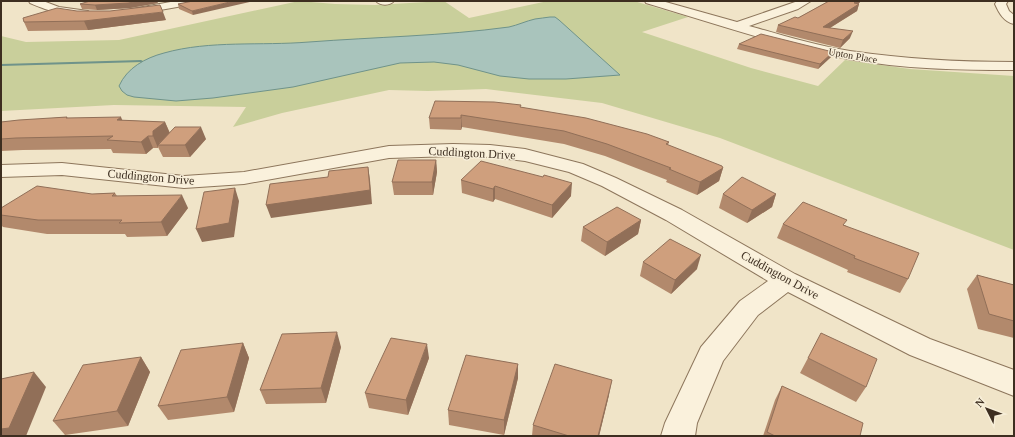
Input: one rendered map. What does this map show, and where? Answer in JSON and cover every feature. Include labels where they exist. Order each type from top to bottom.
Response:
[{"type":"street","points":[[34,1],[68,12],[93,13]]},
{"type":"street","points":[[120,13],[194,1]]},
{"type":"street","points":[[381,1],[389,1]]},
{"type":"street","name":"Upton Place","points":[[650,1],[810,47],[891,61],[952,66],[1014,66]]},
{"type":"street","points":[[737,26],[794,7],[806,1]]},
{"type":"street","points":[[1003,1],[1000,4],[1004,13],[1014,21]]},
{"type":"street","name":"Cuddington Drive","points":[[1,171],[62,169],[184,182],[244,178],[389,152],[453,150],[490,151],[525,156],[576,168],[609,182],[674,215],[786,280],[920,347],[1014,383]]},
{"type":"street","points":[[678,436],[681,423],[710,354],[750,308],[786,280]]},
{"type":"green space","points":[[299,1],[375,5],[444,1],[469,18],[548,1],[634,1],[688,17],[642,32],[751,68],[818,86],[845,60],[910,69],[1014,76],[1014,250],[720,138],[602,103],[486,89],[428,91],[389,90],[282,113],[233,127],[246,107],[114,105],[1,111],[1,36],[26,42],[119,40]]},
{"type":"water","points":[[555,17],[559,20],[620,75],[566,79],[529,79],[500,76],[458,65],[434,62],[400,63],[293,87],[213,98],[176,101],[134,97],[127,95],[119,86],[122,80],[132,69],[150,58],[164,53],[199,46],[291,43],[484,30],[509,27],[535,19]]},
{"type":"building","points":[[90,1],[141,1],[95,5],[80,4]]},
{"type":"building","points":[[193,1],[234,1],[192,11],[178,4]]},
{"type":"building","points":[[829,1],[856,1],[854,3],[859,4],[823,27],[853,31],[843,40],[778,25],[795,17],[798,18]]},
{"type":"building","points":[[160,5],[163,12],[84,21],[24,22],[23,18],[57,8],[77,11],[110,11]]},
{"type":"building","points":[[761,34],[833,52],[820,64],[739,44]]},
{"type":"building","points":[[435,101],[494,102],[521,105],[520,107],[586,118],[647,134],[669,142],[666,144],[722,166],[723,168],[700,182],[669,169],[671,168],[607,144],[564,131],[461,115],[461,118],[429,118]]},
{"type":"building","points":[[67,117],[66,118],[121,117],[117,120],[165,122],[153,131],[153,136],[148,136],[141,142],[107,140],[113,136],[1,139],[1,122]]},
{"type":"building","points":[[175,127],[201,127],[185,145],[158,145]]},
{"type":"building","points":[[398,160],[436,160],[432,182],[392,182]]},
{"type":"building","points":[[481,161],[572,183],[552,205],[495,186],[493,189],[461,180]]},
{"type":"building","points":[[368,167],[370,190],[266,205],[270,184],[328,177],[329,171]]},
{"type":"building","points":[[742,177],[776,194],[752,210],[723,194]]},
{"type":"building","points":[[37,186],[92,194],[115,193],[112,196],[182,195],[161,222],[119,223],[122,220],[38,220],[1,215],[1,208]]},
{"type":"building","points":[[235,188],[229,223],[196,229],[204,192]]},
{"type":"building","points":[[803,202],[847,220],[843,225],[919,253],[908,279],[854,258],[855,256],[783,224]]},
{"type":"building","points":[[617,207],[641,220],[607,242],[583,227]]},
{"type":"building","points":[[670,239],[701,255],[675,280],[643,262]]},
{"type":"building","points":[[977,275],[1014,285],[1014,321],[989,314]]},
{"type":"building","points":[[337,332],[321,388],[260,390],[282,334]]},
{"type":"building","points":[[821,333],[877,359],[866,387],[808,358]]},
{"type":"building","points":[[391,338],[427,344],[406,400],[365,393]]},
{"type":"building","points":[[243,343],[227,397],[158,406],[181,350]]},
{"type":"building","points":[[466,355],[518,364],[504,420],[448,410]]},
{"type":"building","points":[[141,357],[117,411],[53,421],[83,365]]},
{"type":"building","points":[[555,364],[612,380],[598,436],[569,436],[533,425]]},
{"type":"building","points":[[34,372],[9,428],[1,429],[1,379]]},
{"type":"building","points":[[782,386],[863,423],[860,436],[775,436],[767,432]]},
{"type":"waterway","points":[[1,65],[141,61]]}]
